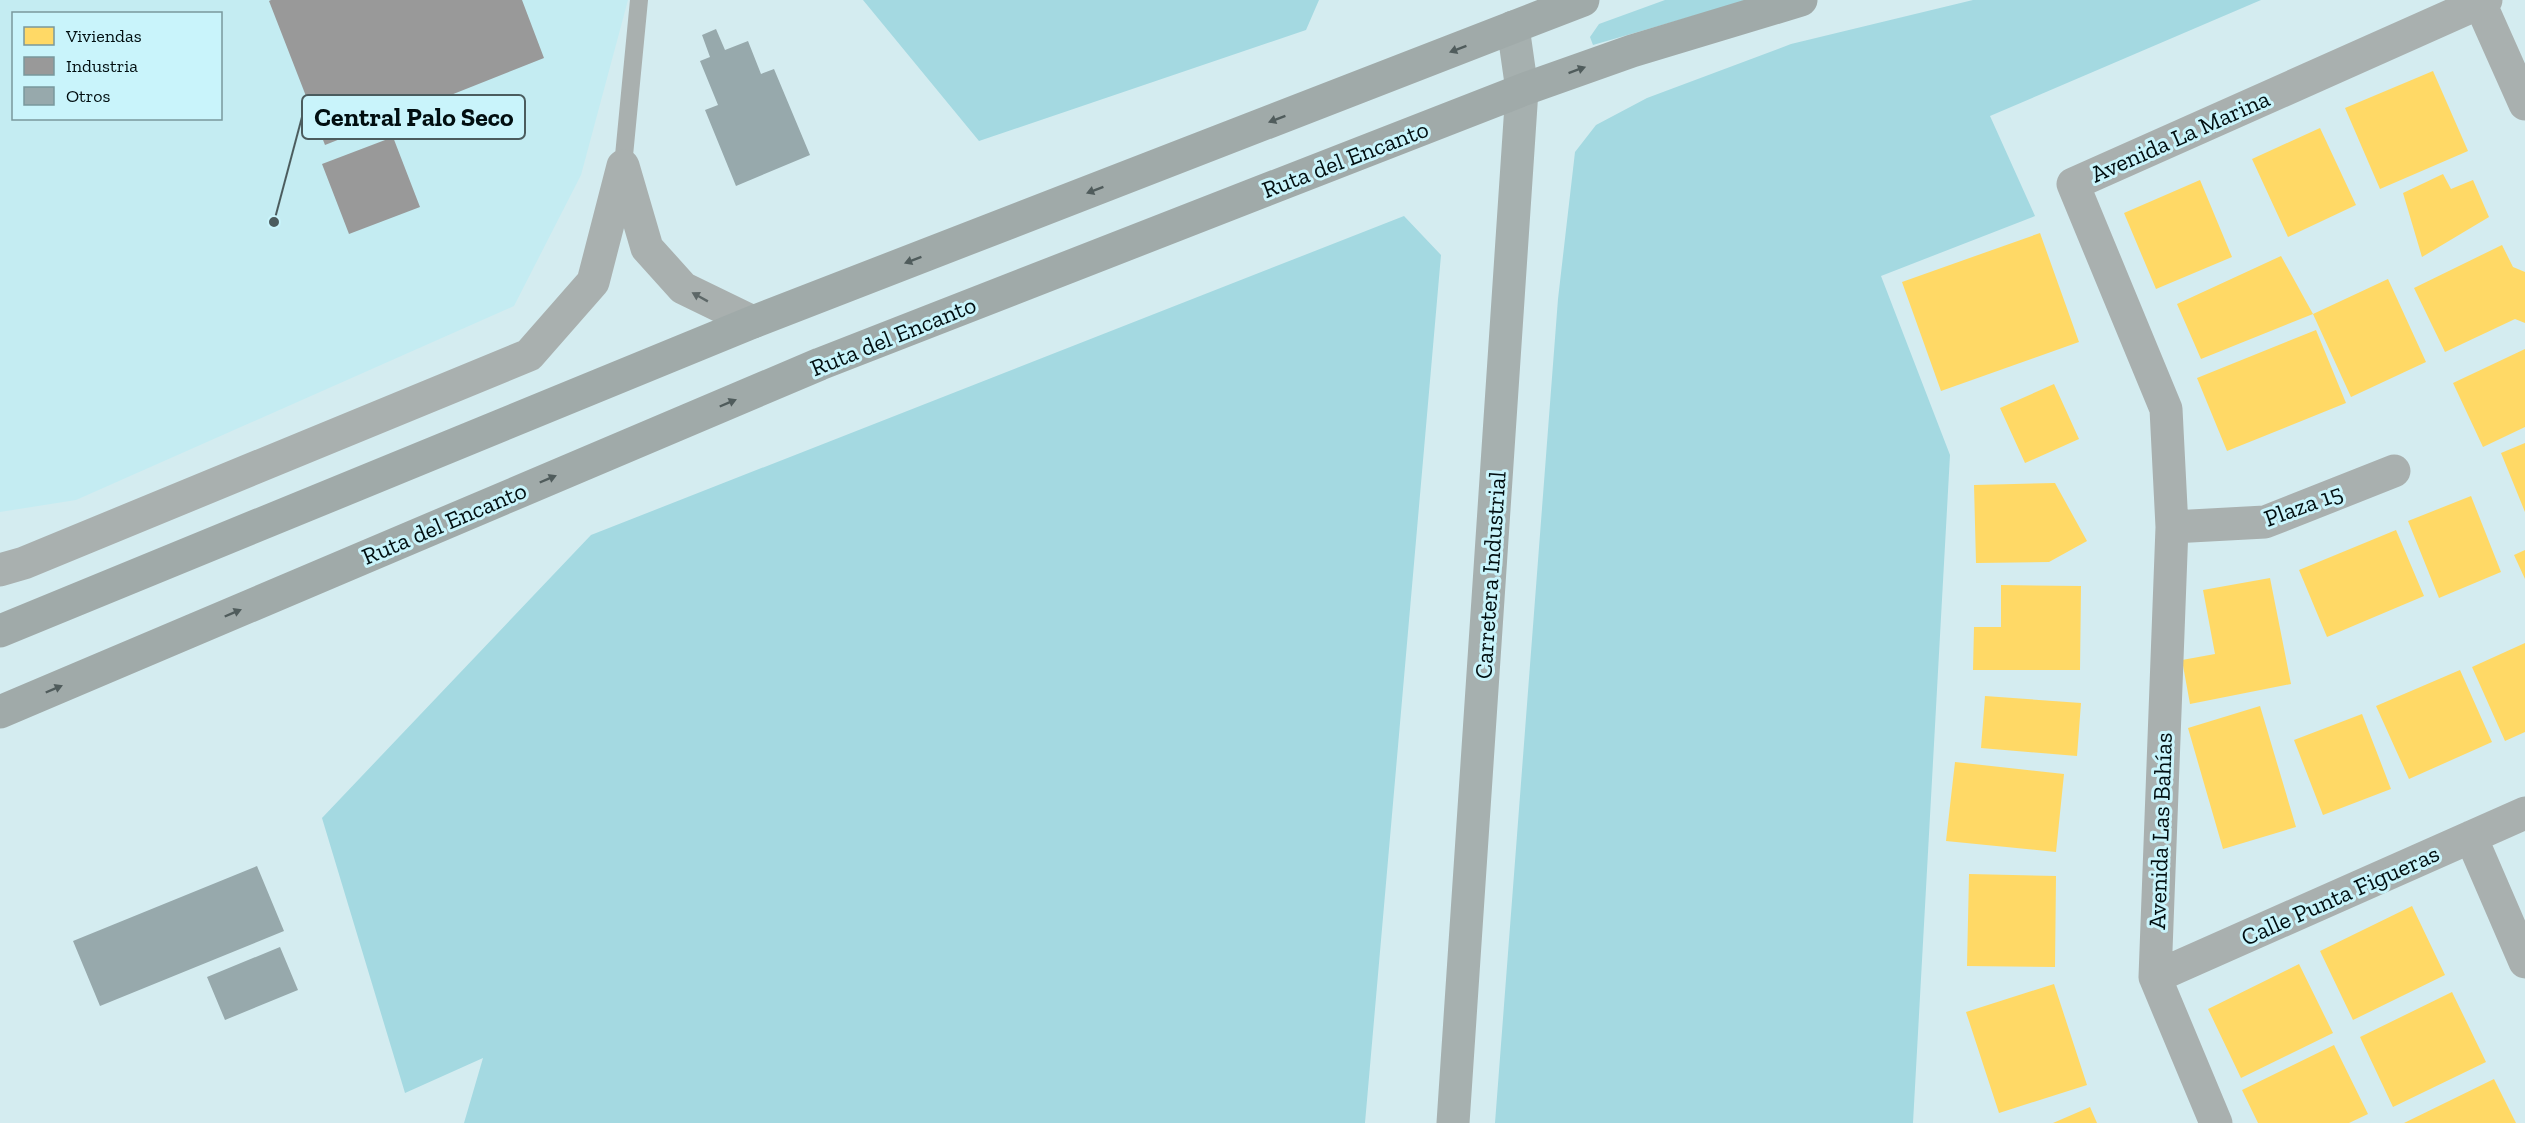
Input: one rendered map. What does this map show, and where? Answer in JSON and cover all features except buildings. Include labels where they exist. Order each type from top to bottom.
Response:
[{"type":"main road","points":[[0,631],[753,322],[1583,0]]},
{"type":"main road","name":"Ruta del Encanto","points":[[0,712],[820,364],[1522,90],[1632,51],[1801,0]]},
{"type":"street","points":[[2483,1],[2525,104]]},
{"type":"street","name":"Avenida La Marina","points":[[2172,527],[2166,409],[2073,184],[2483,1]]},
{"type":"street","name":"Carretera Industrial","points":[[1453,1123],[1522,90],[1513,27]]},
{"type":"street","points":[[623,166],[647,248],[683,288],[753,322]]},
{"type":"street","points":[[0,570],[24,563],[529,356],[593,282],[623,166]]},
{"type":"street","name":"Plaza 15","points":[[2172,527],[2265,522],[2394,471]]},
{"type":"street","name":"Avenida Las Bahías","points":[[2172,527],[2155,977],[2216,1123]]},
{"type":"street","name":"Calle Punta Figueras","points":[[2155,977],[2525,813]]},
{"type":"street","points":[[2470,837],[2525,962]]},
{"type":"lane","points":[[623,166],[639,0]]},
{"type":"shaded area","points":[[0,0],[628,0],[581,175],[514,306],[76,500],[0,512]]},
{"type":"shaded area","points":[[863,0],[1319,0],[1306,30],[979,141]]},
{"type":"shaded area","points":[[1665,0],[1748,0],[1593,45],[1590,37],[1599,24]]},
{"type":"shaded area","points":[[1973,0],[2261,0],[1990,116],[2035,216],[1881,276],[1950,455],[1913,1123],[1495,1123],[1558,299],[1575,152],[1596,125],[1647,98],[1791,44]]},
{"type":"shaded area","points":[[1404,216],[1441,255],[1365,1123],[464,1123],[483,1058],[405,1093],[322,818],[591,535]]},
{"type":"place","name":"Central Palo Seco","points":[[274,222]]}]
